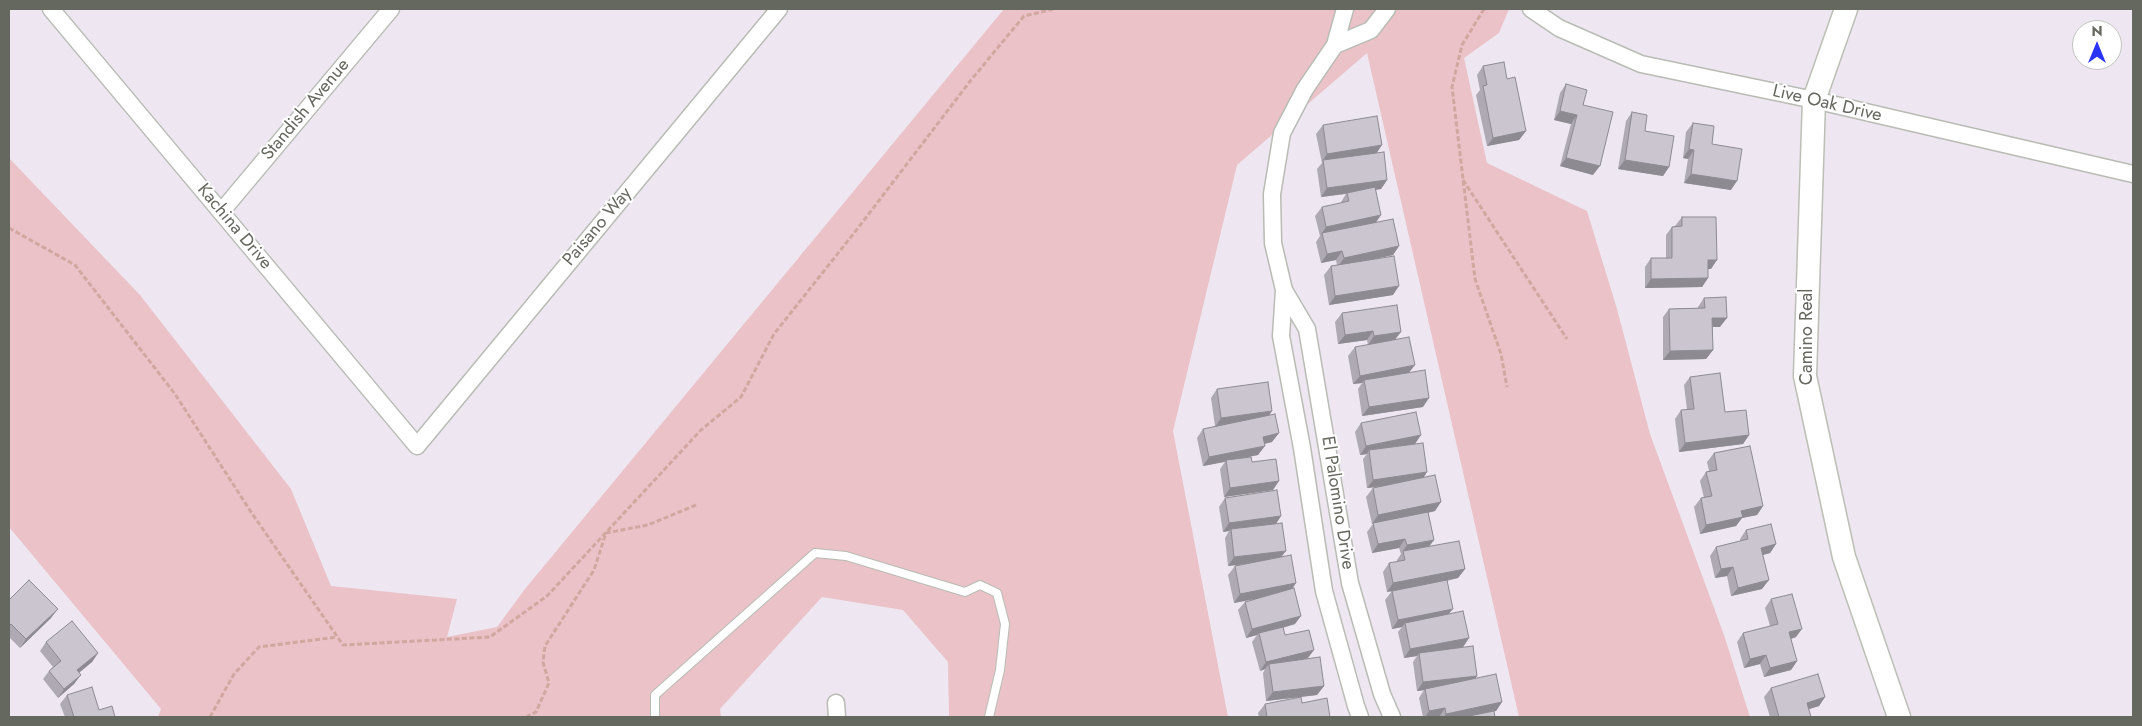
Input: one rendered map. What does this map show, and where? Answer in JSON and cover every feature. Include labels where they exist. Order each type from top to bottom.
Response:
[{"type":"main road","name":"Camino Real","points":[[1846,9],[1814,100],[1804,376],[1844,557],[1899,717]]},
{"type":"street","name":"Kachina Drive","points":[[51,9],[417,446]]},
{"type":"street","name":"Standish Avenue","points":[[221,212],[391,9]]},
{"type":"street","name":"Paisano Way","points":[[417,446],[779,9]]},
{"type":"street","name":"El Palomino Drive","points":[[1345,9],[1335,45],[1305,89],[1282,133],[1272,194],[1273,243],[1284,290],[1281,336],[1302,448],[1324,591],[1360,717]]},
{"type":"street","name":"Live Oak Drive","points":[[1530,9],[1559,28],[1641,64],[1814,100],[2133,174]]},
{"type":"street","points":[[1335,45],[1371,30],[1380,11]]},
{"type":"street","name":"El Palomino Drive","points":[[1284,290],[1307,329],[1350,583],[1382,694],[1392,717]]},
{"type":"lane","points":[[654,717],[654,695],[815,553],[846,556],[965,592],[980,585],[997,593],[1005,624],[1000,670],[989,717]]},
{"type":"path","points":[[9,228],[75,265],[175,394],[250,512],[343,645],[490,638],[547,596],[701,430],[741,397],[774,334],[971,80],[1024,16],[1054,9]]},
{"type":"path","points":[[1484,9],[1462,45],[1452,87],[1475,279],[1501,354],[1507,387]]},
{"type":"path","points":[[1463,179],[1566,339]]},
{"type":"path","points":[[606,533],[648,525],[696,505]]},
{"type":"path","points":[[526,717],[536,712],[549,683],[543,662],[545,646],[594,570],[606,533]]},
{"type":"path","points":[[210,717],[234,674],[259,647],[337,637]]},
{"type":"shaded area","points":[[1004,9],[1509,9],[1499,33],[1464,58],[1487,163],[1587,211],[1617,309],[1650,434],[1724,635],[1750,717],[1519,717],[1367,53],[1237,165],[1173,431],[1228,717],[949,717],[948,662],[903,610],[822,597],[720,709],[721,717],[158,717],[161,709],[9,527],[9,158],[140,295],[291,489],[331,586],[457,599],[447,637],[497,627],[525,589]]},
{"type":"building","points":[[1504,62],[1507,79],[1515,77],[1526,131],[1493,138],[1483,86],[1487,85],[1483,66]]},
{"type":"building","points":[[1566,84],[1587,90],[1583,105],[1613,112],[1600,166],[1566,158],[1577,115],[1560,111]]},
{"type":"building","points":[[1632,112],[1647,115],[1645,131],[1674,136],[1669,167],[1625,160]]},
{"type":"building","points":[[1377,116],[1382,145],[1327,154],[1323,125]]},
{"type":"building","points":[[1693,123],[1714,126],[1712,144],[1742,149],[1737,181],[1691,174],[1694,150],[1689,149]]},
{"type":"building","points":[[1384,152],[1387,180],[1327,188],[1323,160]]},
{"type":"building","points":[[1375,187],[1381,215],[1326,227],[1322,207],[1349,201],[1347,193]]},
{"type":"building","points":[[1682,217],[1716,217],[1717,260],[1708,260],[1708,278],[1651,279],[1651,258],[1672,258],[1672,227],[1682,226]]},
{"type":"building","points":[[1393,219],[1399,246],[1344,258],[1342,251],[1327,254],[1322,233]]},
{"type":"building","points":[[1394,256],[1399,286],[1335,296],[1331,266]]},
{"type":"building","points":[[1726,297],[1727,318],[1712,318],[1713,350],[1670,351],[1669,309],[1705,308],[1704,298]]},
{"type":"building","points":[[1397,305],[1401,332],[1374,336],[1373,331],[1345,335],[1342,313]]},
{"type":"building","points":[[1409,337],[1415,365],[1360,376],[1355,347]]},
{"type":"building","points":[[1425,370],[1429,398],[1369,407],[1364,380]]},
{"type":"building","points":[[1720,373],[1725,412],[1746,410],[1749,435],[1685,443],[1681,410],[1694,409],[1690,377]]},
{"type":"building","points":[[1268,382],[1272,411],[1221,418],[1217,389]]},
{"type":"building","points":[[1416,412],[1421,435],[1366,446],[1361,423]]},
{"type":"building","points":[[1275,414],[1279,433],[1263,437],[1265,446],[1209,457],[1203,429]]},
{"type":"building","points":[[1423,443],[1427,472],[1373,480],[1369,450]]},
{"type":"building","points":[[1750,446],[1763,506],[1741,511],[1743,517],[1706,525],[1701,498],[1712,496],[1706,472],[1717,470],[1714,453]]},
{"type":"building","points":[[1251,457],[1252,462],[1276,459],[1279,481],[1230,488],[1226,460]]},
{"type":"building","points":[[1435,475],[1441,502],[1378,515],[1373,488]]},
{"type":"building","points":[[1277,490],[1281,516],[1229,523],[1225,498]]},
{"type":"building","points":[[1428,512],[1434,540],[1407,545],[1405,539],[1378,544],[1373,523]]},
{"type":"building","points":[[1282,523],[1286,551],[1234,557],[1231,529]]},
{"type":"building","points":[[1771,524],[1776,544],[1761,548],[1769,580],[1738,588],[1733,567],[1721,569],[1716,547],[1748,539],[1746,530]]},
{"type":"building","points":[[1459,541],[1465,569],[1393,583],[1389,563],[1405,560],[1403,551]]},
{"type":"building","points":[[1291,555],[1296,583],[1240,594],[1235,566]]},
{"type":"building","points":[[29,580],[58,609],[26,639],[11,624],[9,626],[9,600]]},
{"type":"building","points":[[1447,580],[1453,609],[1398,620],[1392,591]]},
{"type":"building","points":[[1294,588],[1301,616],[1252,629],[1245,602]]},
{"type":"building","points":[[1792,594],[1802,629],[1789,632],[1797,661],[1770,668],[1766,655],[1750,659],[1743,633],[1778,624],[1771,599]]},
{"type":"building","points":[[1463,611],[1469,638],[1410,649],[1405,623]]},
{"type":"building","points":[[72,621],[98,653],[77,670],[81,675],[64,689],[49,671],[61,661],[46,642]]},
{"type":"building","points":[[1283,627],[1285,635],[1309,630],[1314,650],[1266,662],[1259,633]]},
{"type":"building","points":[[1473,646],[1477,676],[1423,682],[1419,653]]},
{"type":"building","points":[[1320,657],[1324,686],[1273,692],[1269,664]]},
{"type":"building","points":[[1496,674],[1502,702],[1446,714],[1445,708],[1429,711],[1425,689]]},
{"type":"building","points":[[1818,674],[1825,697],[1807,703],[1811,717],[1779,717],[1771,688]]},
{"type":"building","points":[[92,687],[99,710],[112,706],[115,717],[74,717],[67,695]]},
{"type":"building","points":[[1301,697],[1302,703],[1327,698],[1330,717],[1267,717],[1265,704]]},
{"type":"building","points":[[1494,711],[1495,717],[1464,717]]}]
